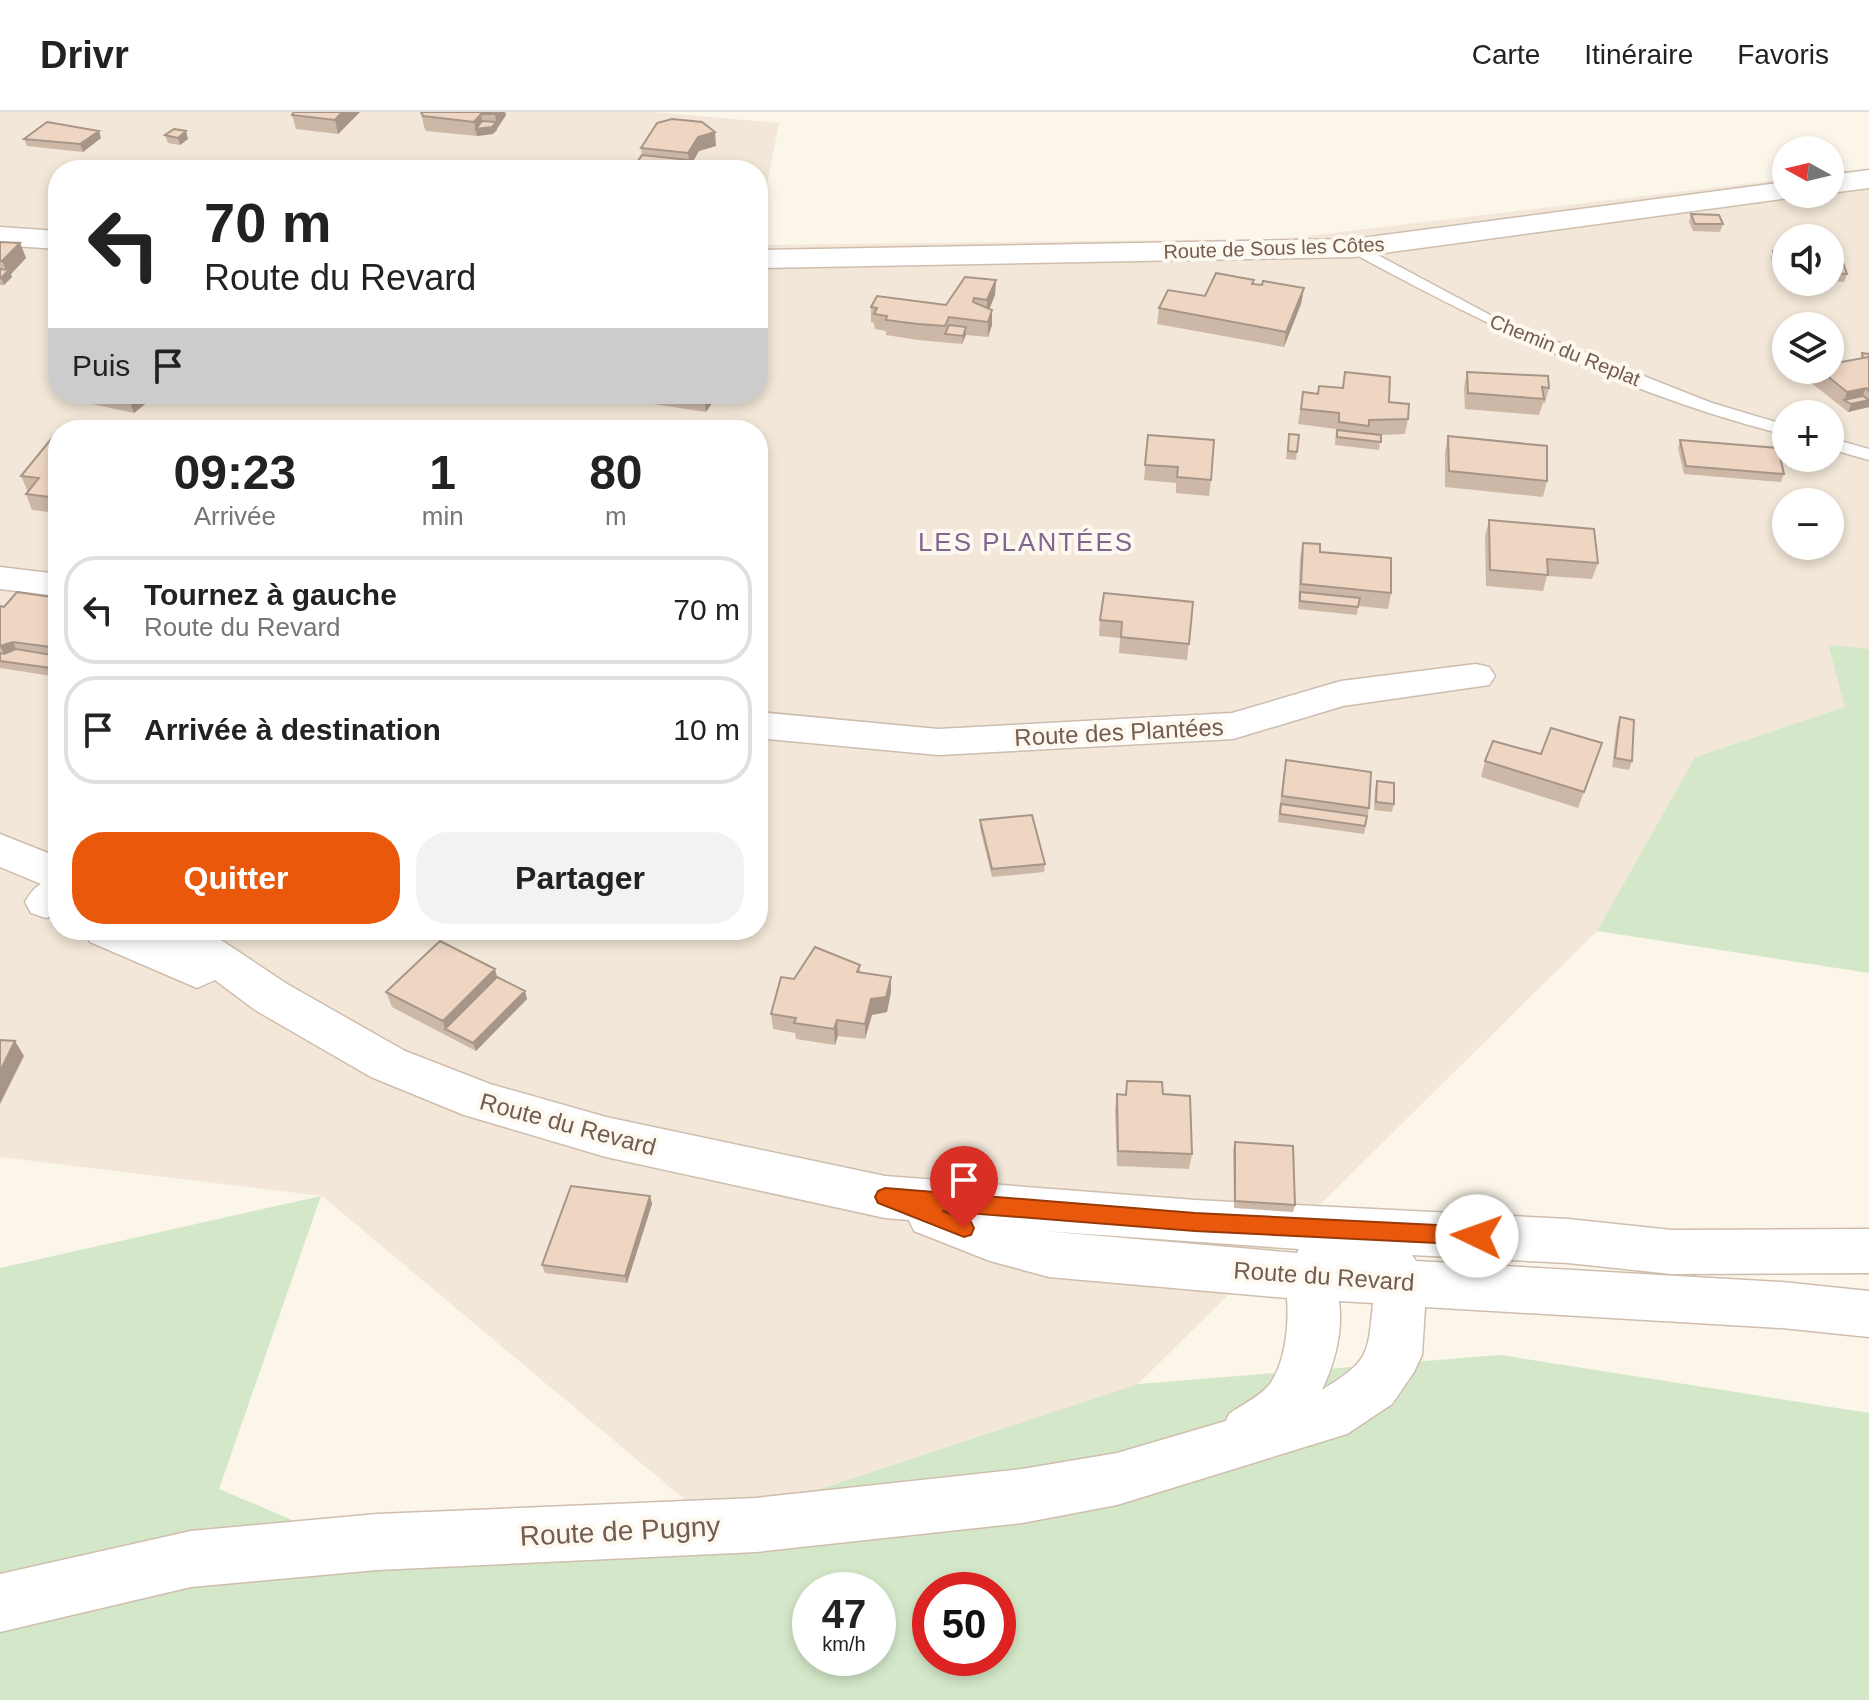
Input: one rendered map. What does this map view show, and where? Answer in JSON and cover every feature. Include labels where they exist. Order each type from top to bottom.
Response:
[{"type":"street","points":[[1844,182],[1869,179]]},
{"type":"street","name":"Route de Sous les Côtes","points":[[768,259],[1354,248],[1772,193]]},
{"type":"street","points":[[0,236],[48,239]]},
{"type":"street","points":[[0,578],[48,584]]},
{"type":"street","name":"Route des Plantées","points":[[768,726],[938,742],[1233,726],[1341,694],[1476,676]]},
{"type":"street","points":[[0,849],[48,888]]},
{"type":"street","points":[[0,883],[48,893]]},
{"type":"street","name":"Route du Revard","points":[[127,940],[180,966],[271,997]]},
{"type":"street","name":"Route du Revard","points":[[186,940],[271,997],[388,1064],[481,1101],[606,1137],[885,1197],[1195,1222],[1568,1241],[1672,1252],[1869,1251]]},
{"type":"street","name":"Route du Revard","points":[[885,1197],[990,1239],[1049,1255],[1311,1277],[1782,1305],[1869,1314]]},
{"type":"street","points":[[1311,1277],[1326,1248],[1355,1230],[1383,1253],[1401,1282]]},
{"type":"street","name":"Route de Pugny","points":[[1237,1441],[1288,1403],[1305,1368],[1315,1320],[1311,1277]]},
{"type":"street","name":"Route de Pugny","points":[[0,1603],[191,1559],[377,1542],[756,1525],[1022,1496],[1117,1479],[1328,1416],[1373,1387],[1395,1355],[1401,1282]]},
{"type":"lane","name":"Chemin du Replat","points":[[1354,248],[1486,319],[1706,407],[1772,426]]},
{"type":"lane","points":[[1844,447],[1869,455]]},
{"type":"shaded area","points":[[0,112],[653,112],[779,123],[768,180],[768,160],[48,160],[48,404],[768,404],[768,245],[1281,239],[1772,181],[1772,208],[1844,208],[1844,172],[1869,169],[1869,649],[1828,646],[1846,707],[1695,757],[1597,931],[1138,1384],[714,1524],[322,1196],[0,1157]]},
{"type":"green space","points":[[1828,645],[1869,649],[1869,973],[1597,931],[1695,757],[1845,707]]},
{"type":"green space","points":[[321,1196],[219,1489],[361,1549],[714,1524],[1138,1384],[1500,1355],[1869,1413],[1869,1700],[0,1700],[0,1268]]},
{"type":"building","points":[[294,112],[342,112],[335,120],[292,115]]},
{"type":"building","points":[[421,112],[496,112],[481,114],[474,122],[423,116]]},
{"type":"building","points":[[672,119],[702,122],[715,132],[698,137],[688,153],[641,148],[657,123]]},
{"type":"building","points":[[482,121],[496,122],[492,127],[476,129]]},
{"type":"building","points":[[47,122],[99,131],[80,144],[24,139]]},
{"type":"building","points":[[174,129],[186,131],[178,138],[165,135]]},
{"type":"building","points":[[642,155],[689,160],[639,160]]},
{"type":"building","points":[[1691,214],[1719,215],[1723,224],[1695,224]]},
{"type":"building","points":[[0,242],[20,243],[0,261]]},
{"type":"building","points":[[0,269],[9,270],[1,278],[0,278]]},
{"type":"building","points":[[1216,273],[1254,280],[1252,284],[1262,285],[1263,281],[1304,288],[1286,332],[1159,308],[1168,290],[1205,296]]},
{"type":"building","points":[[965,277],[996,280],[987,300],[974,298],[973,302],[992,310],[988,322],[949,317],[945,326],[886,320],[887,316],[874,314],[877,308],[871,307],[877,296],[946,305]]},
{"type":"building","points":[[949,325],[966,327],[963,336],[945,334]]},
{"type":"building","points":[[1869,357],[1869,391],[1866,388],[1847,392],[1837,384],[1844,384],[1844,361]]},
{"type":"building","points":[[1345,372],[1390,377],[1389,402],[1409,404],[1408,419],[1369,420],[1369,426],[1339,422],[1339,413],[1301,409],[1303,392],[1318,394],[1319,386],[1343,388]]},
{"type":"building","points":[[1467,372],[1548,376],[1549,388],[1542,387],[1544,399],[1468,393]]},
{"type":"building","points":[[1863,396],[1869,400],[1851,404],[1844,400]]},
{"type":"building","points":[[1337,430],[1381,435],[1381,442],[1337,437]]},
{"type":"building","points":[[1289,434],[1299,435],[1297,452],[1288,451]]},
{"type":"building","points":[[1148,435],[1214,440],[1211,480],[1177,477],[1178,467],[1145,465]]},
{"type":"building","points":[[1448,436],[1547,446],[1547,481],[1449,471]]},
{"type":"building","points":[[1680,440],[1772,448],[1772,472],[1784,474],[1686,466]]},
{"type":"building","points":[[48,443],[48,497],[26,494],[39,478],[21,476]]},
{"type":"building","points":[[1489,520],[1594,529],[1598,563],[1547,559],[1548,575],[1490,570]]},
{"type":"building","points":[[1303,543],[1320,544],[1320,552],[1391,558],[1391,593],[1301,584]]},
{"type":"building","points":[[17,592],[48,597],[48,647],[13,642],[0,646],[0,606],[4,607]]},
{"type":"building","points":[[1300,592],[1360,598],[1358,607],[1300,601]]},
{"type":"building","points":[[1104,593],[1193,602],[1189,644],[1121,637],[1122,622],[1100,620]]},
{"type":"building","points":[[16,649],[48,654],[48,668],[0,661],[0,653]]},
{"type":"building","points":[[1620,717],[1634,720],[1632,761],[1615,758]]},
{"type":"building","points":[[1551,728],[1602,743],[1584,792],[1485,761],[1493,741],[1541,754]]},
{"type":"building","points":[[1286,760],[1371,772],[1369,808],[1282,796]]},
{"type":"building","points":[[1377,781],[1394,783],[1394,804],[1376,802]]},
{"type":"building","points":[[1281,804],[1367,816],[1365,826],[1280,814]]},
{"type":"building","points":[[1032,815],[1045,864],[992,869],[980,820]]},
{"type":"building","points":[[440,941],[495,969],[443,1021],[386,992]]},
{"type":"building","points":[[815,947],[860,965],[857,972],[891,977],[886,997],[871,999],[865,1024],[837,1020],[834,1029],[794,1023],[796,1018],[771,1014],[781,977],[794,979]]},
{"type":"building","points":[[497,977],[525,991],[473,1043],[445,1029]]},
{"type":"building","points":[[0,1040],[15,1041],[0,1071]]},
{"type":"building","points":[[1127,1081],[1162,1082],[1163,1094],[1190,1096],[1192,1154],[1118,1151],[1117,1094],[1126,1095]]},
{"type":"building","points":[[1235,1142],[1293,1146],[1295,1205],[1235,1201]]},
{"type":"building","points":[[571,1186],[650,1196],[625,1276],[542,1265]]},
{"type":"district","name":"LES PLANTÉES","points":[[1026,542]]},
{"type":"route","points":[[964,1228],[885,1197],[1195,1222],[1477,1236]]}]
